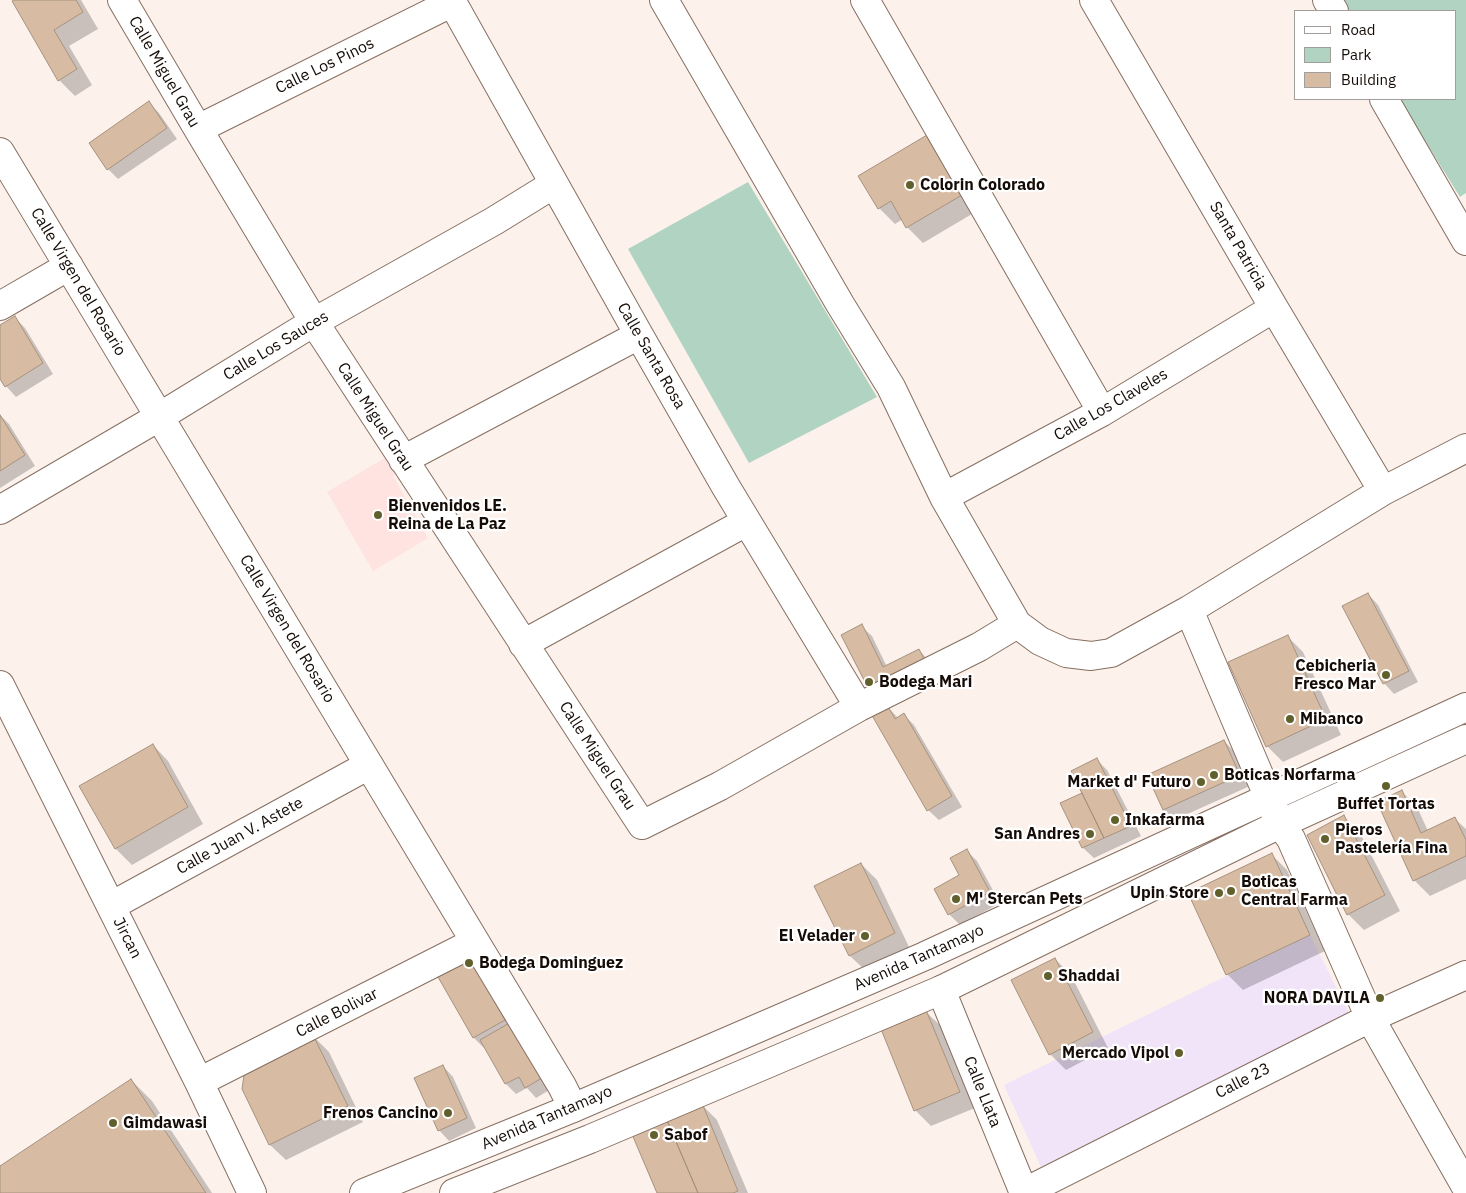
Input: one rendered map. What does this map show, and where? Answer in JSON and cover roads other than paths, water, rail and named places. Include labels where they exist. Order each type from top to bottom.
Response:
[{"type":"street","name":"Calle Miguel Grau","points":[[122,0],[314,322],[522,644],[642,825],[720,786],[859,707]]},
{"type":"street","points":[[664,0],[890,387],[944,497],[1017,624],[1040,641],[1066,653],[1091,656],[1111,653],[1189,610],[1383,490],[1466,448]]},
{"type":"street","points":[[865,0],[1102,412]]},
{"type":"street","name":"Santa Patricia","points":[[1094,0],[1383,490]]},
{"type":"street","name":"Calle Los Pinos","points":[[198,129],[452,1]]},
{"type":"street","name":"Calle Santa Rosa","points":[[452,1],[746,522],[859,707]]},
{"type":"street","points":[[1385,100],[1464,231]]},
{"type":"street","name":"Calle Virgen del Rosario","points":[[0,152],[562,1086],[573,1108]]},
{"type":"street","name":"Calle Los Sauces","points":[[0,510],[159,417],[314,322],[494,221],[554,184]]},
{"type":"street","points":[[0,306],[69,266]]},
{"type":"street","name":"Calle Los Claveles","points":[[944,497],[1102,412],[1274,308]]},
{"type":"street","points":[[403,460],[639,335]]},
{"type":"street","points":[[522,644],[746,522]]},
{"type":"street","points":[[1189,610],[1280,824],[1291,839],[1370,1018],[1466,1187]]},
{"type":"street","points":[[859,707],[979,647],[1017,624]]},
{"type":"street","name":"Jircan","points":[[0,685],[199,1082],[252,1193]]},
{"type":"street","name":"Avenida Tantamayo","points":[[364,1193],[573,1108],[925,956],[1466,707]]},
{"type":"street","name":"Avenida Tantamayo","points":[[454,1193],[590,1139],[940,990],[1280,824],[1466,739]]},
{"type":"street","name":"Calle Juan V. Astete","points":[[111,906],[369,765]]},
{"type":"street","name":"Calle Bolivar","points":[[199,1082],[475,942]]},
{"type":"street","name":"Calle 23","points":[[1023,1193],[1370,1018],[1466,975]]},
{"type":"street","name":"Calle Llata","points":[[940,990],[1023,1193]]},
{"type":"place","name":"Colorin Colorado","points":[[910,185]]},
{"type":"place","name":"Bienvenidos LE. Reina de La Paz","points":[[378,515]]},
{"type":"place","name":"Cebicheria Fresco Mar","points":[[1386,675]]},
{"type":"place","name":"Bodega Mari","points":[[869,682]]},
{"type":"place","name":"Mibanco","points":[[1290,719]]},
{"type":"place","name":"Boticas Norfarma","points":[[1214,775]]},
{"type":"place","name":"Market d' Futuro","points":[[1201,782]]},
{"type":"place","name":"Buffet Tortas","points":[[1386,786]]},
{"type":"place","name":"Inkafarma","points":[[1115,820]]},
{"type":"place","name":"San Andres","points":[[1090,834]]},
{"type":"place","name":"Pieros Pastelería Fina","points":[[1325,839]]},
{"type":"place","name":"Boticas Central Farma","points":[[1231,891]]},
{"type":"place","name":"Upin Store","points":[[1219,893]]},
{"type":"place","name":"M' Stercan Pets","points":[[956,899]]},
{"type":"place","name":"El Velader","points":[[865,936]]},
{"type":"place","name":"Bodega Dominguez","points":[[469,963]]},
{"type":"place","name":"Shaddai","points":[[1048,976]]},
{"type":"place","name":"NORA DAVILA","points":[[1380,998]]},
{"type":"place","name":"Mercado Vipol","points":[[1179,1053]]},
{"type":"place","name":"Frenos Cancino","points":[[448,1113]]},
{"type":"place","name":"Gimdawasi","points":[[113,1123]]},
{"type":"place","name":"Sabof","points":[[654,1135]]}]
